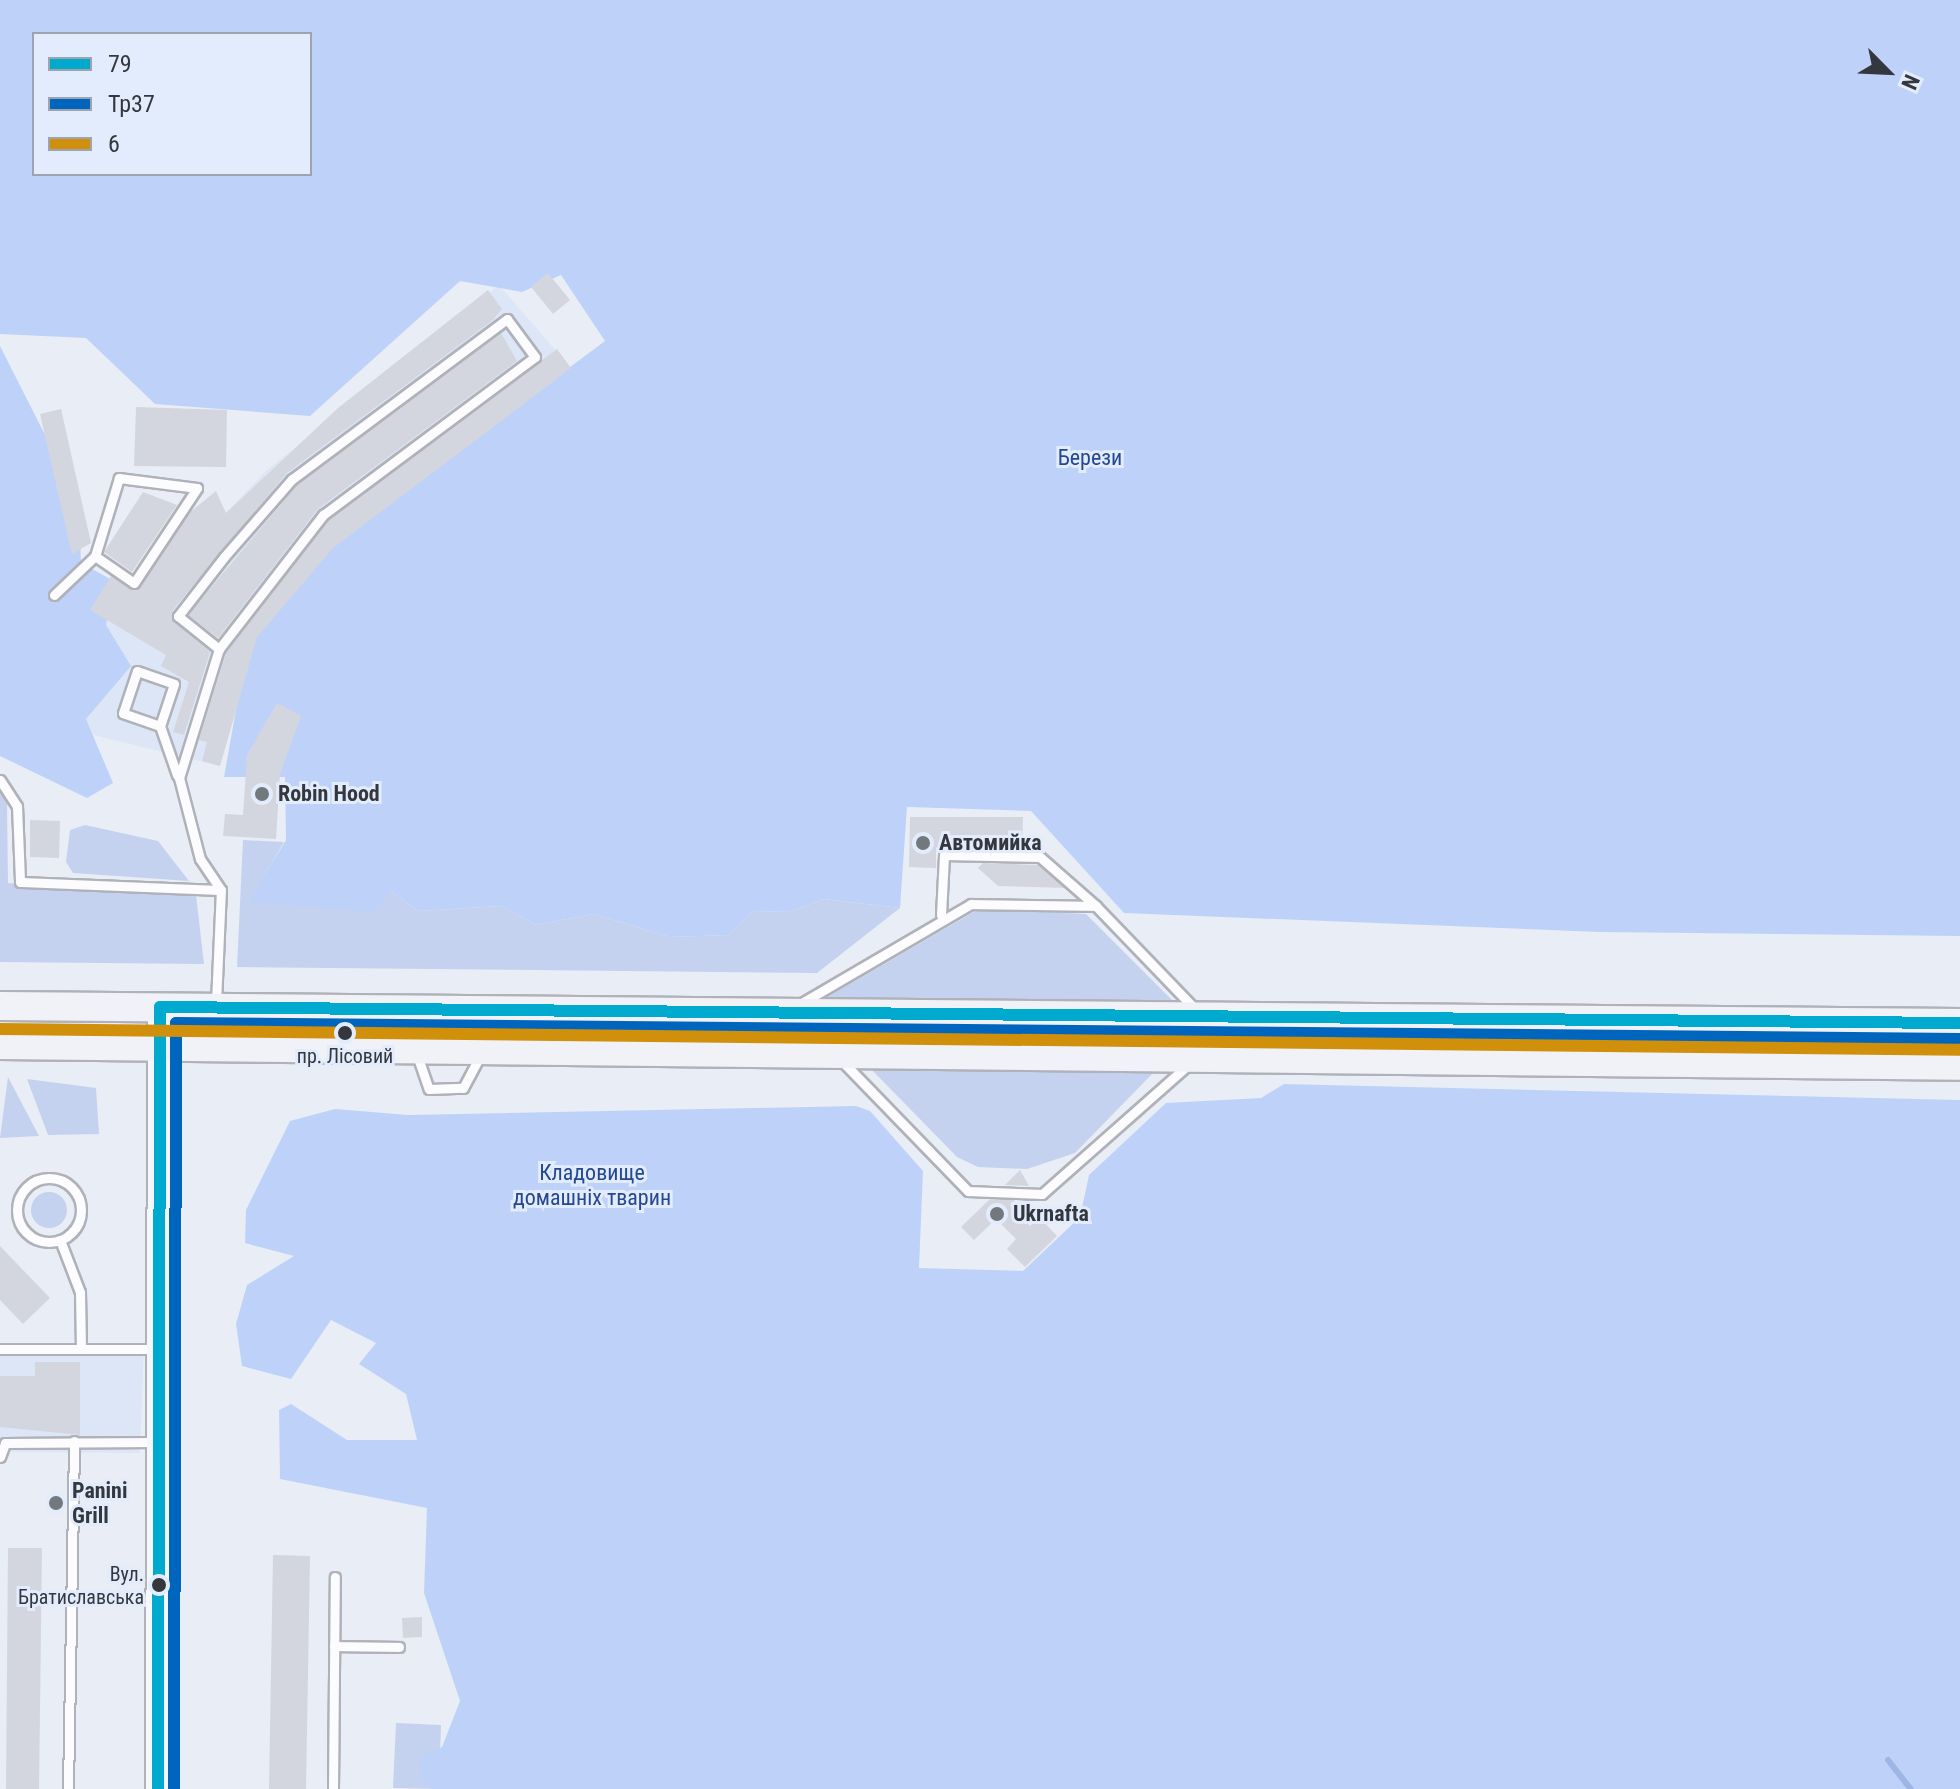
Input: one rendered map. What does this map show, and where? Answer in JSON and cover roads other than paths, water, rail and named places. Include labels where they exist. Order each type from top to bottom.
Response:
[{"type":"main road","points":[[0,1006],[792,1009],[1960,1023]]},
{"type":"main road","points":[[0,1045],[1960,1066]]},
{"type":"street","points":[[158,1789],[160,1007]]},
{"type":"lane","points":[[179,778],[219,649],[323,515],[535,357],[507,319],[292,479],[178,616],[219,649]]},
{"type":"lane","points":[[54,595],[95,556],[119,478],[197,488],[134,583],[95,556]]},
{"type":"lane","points":[[160,726],[123,713],[137,671],[174,684],[160,726],[179,778],[200,859],[221,890],[216,1006],[160,1045]]},
{"type":"lane","points":[[0,780],[17,806],[20,882],[221,890]]},
{"type":"lane","points":[[941,915],[944,855],[1040,857],[1096,906],[1200,1014]]},
{"type":"lane","points":[[792,1009],[941,915],[971,904],[1096,906]]},
{"type":"lane","points":[[414,1048],[429,1089],[463,1088],[484,1049]]},
{"type":"lane","points":[[834,1054],[968,1191],[1042,1194],[1196,1058]]},
{"type":"lane","points":[[55,1179],[78,1198],[80,1218],[60,1240],[39,1241],[18,1218],[19,1197],[34,1182],[55,1179]]},
{"type":"lane","points":[[60,1240],[80,1292],[81,1349]]},
{"type":"lane","points":[[0,1349],[159,1349]]},
{"type":"lane","points":[[68,1789],[74,1441]]},
{"type":"lane","points":[[0,1457],[5,1443],[159,1442]]},
{"type":"lane","points":[[333,1789],[335,1577]]},
{"type":"lane","points":[[334,1646],[399,1647]]},
{"type":"waterway","points":[[1888,1760],[1911,1789]]},
{"type":"place","name":"Robin Hood","points":[[262,794]]},
{"type":"place","name":"Автомийка","points":[[923,843]]},
{"type":"place","name":"пр. Лісовий","points":[[345,1033]]},
{"type":"place","name":"Ukrnafta","points":[[997,1214]]},
{"type":"place","name":"Panini Grill","points":[[56,1503]]},
{"type":"place","name":"Вул. Братиславська","points":[[159,1585]]},
{"type":"park label","name":"Берези","points":[[1090,458]]},
{"type":"park label","name":"Кладовище домашніх тварин","points":[[592,1184]]}]
